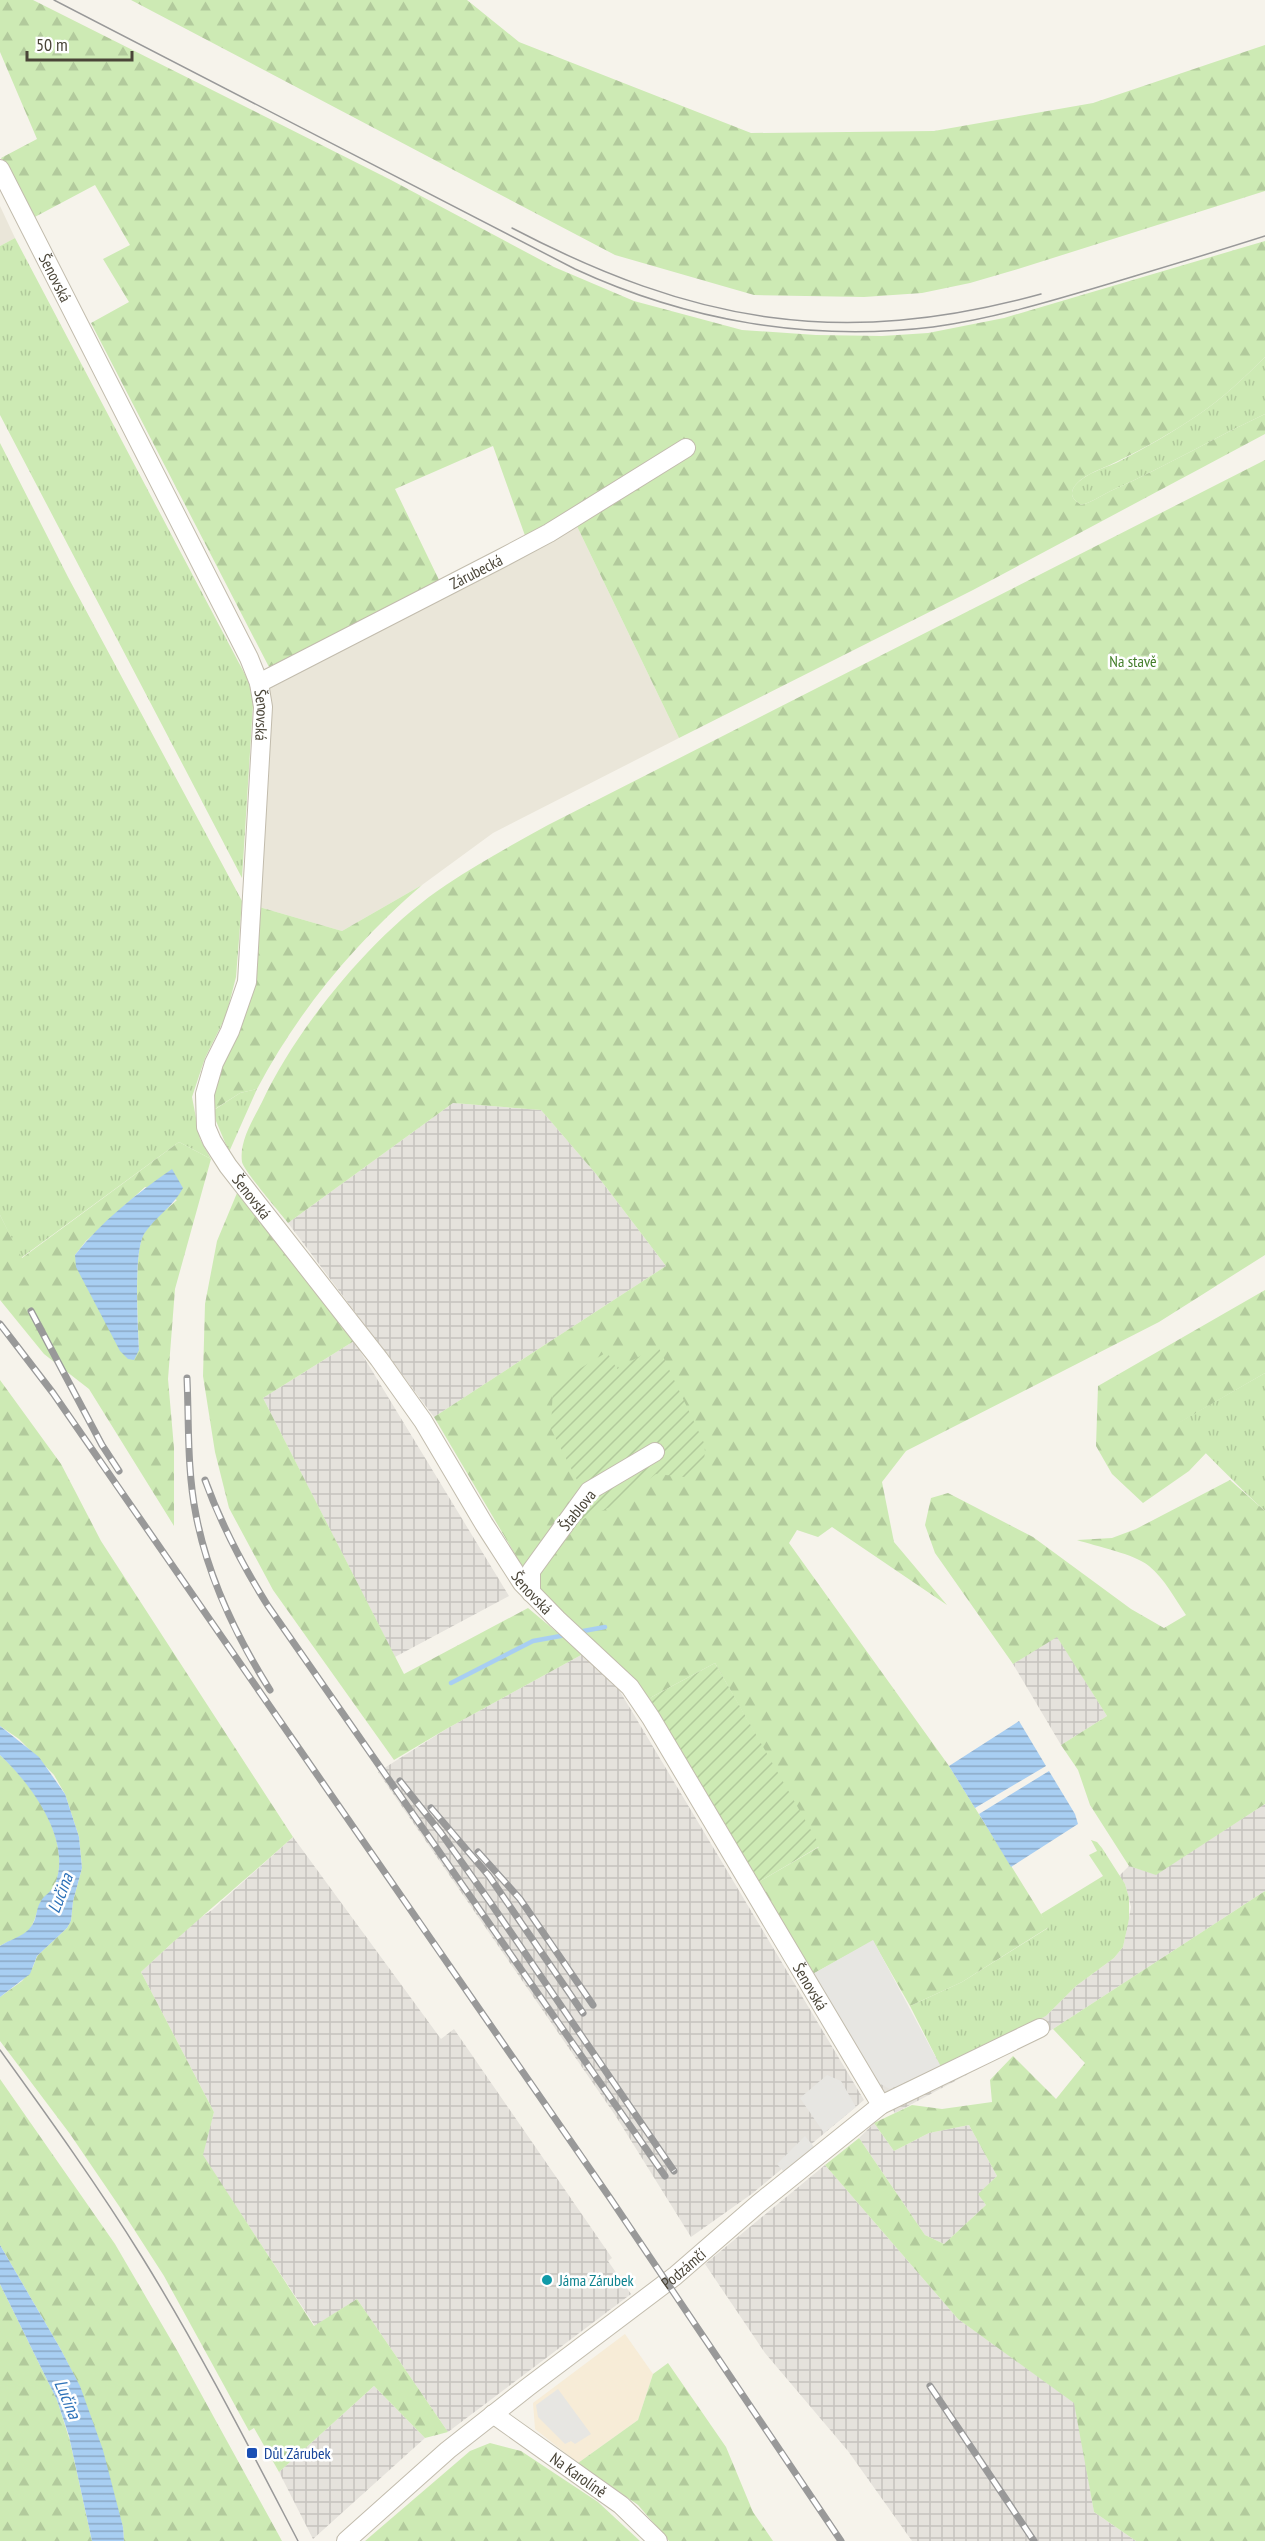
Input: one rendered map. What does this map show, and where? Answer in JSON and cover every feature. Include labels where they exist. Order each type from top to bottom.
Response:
[{"type":"street","name":"Šenovská","points":[[0,169],[249,658],[259,683],[263,707],[247,982],[233,1022],[214,1063],[205,1095],[204,1116],[212,1141],[228,1166],[372,1349],[423,1421],[494,1540],[531,1593],[630,1687],[651,1718],[881,2105]]},
{"type":"street","name":"Zárubecká","points":[[259,683],[465,579],[538,538],[686,448]]},
{"type":"street","name":"Štablova","points":[[531,1593],[531,1571],[589,1491],[655,1452]]},
{"type":"street","name":"Podzámčí","points":[[346,2541],[431,2465],[493,2414],[675,2276],[758,2204],[881,2105],[1040,2028]]},
{"type":"street","name":"Na Karolíně","points":[[493,2414],[621,2505],[658,2541]]},
{"type":"shaded area","points":[[0,206],[15,238],[0,246]]},
{"type":"shaded area","points":[[573,518],[679,738],[493,833],[422,885],[342,931],[252,905],[259,683]]},
{"type":"shaded area","points":[[453,1103],[541,1110],[596,1174],[666,1266],[434,1417],[288,1223]]},
{"type":"shaded area","points":[[354,1341],[509,1596],[395,1657],[263,1398]]},
{"type":"shaded area","points":[[1057,1636],[1107,1716],[1061,1745],[1013,1664]]},
{"type":"shaded area","points":[[583,1654],[612,1678],[864,2100],[753,2193],[691,2237],[615,2115],[378,1772],[448,1728]]},
{"type":"shaded area","points":[[1265,1804],[1265,1891],[1053,2029],[895,2113],[873,2080],[1046,2016],[1076,1986],[1114,1958],[1123,1947],[1131,1907],[1125,1884],[1119,1876],[1129,1866],[1156,1874]]},
{"type":"shaded area","points":[[293,1837],[441,2039],[454,2029],[612,2258],[608,2261],[631,2294],[448,2432],[357,2299],[315,2326],[202,2155],[214,2112],[141,1972]]},
{"type":"shaded area","points":[[873,1940],[941,2067],[890,2089],[873,2080],[811,1975]]},
{"type":"shaded area","points":[[827,2075],[841,2081],[856,2107],[824,2133],[800,2098]]},
{"type":"shaded area","points":[[874,2123],[894,2151],[929,2133],[969,2125],[997,2176],[979,2194],[986,2205],[944,2244],[925,2235],[859,2138]]},
{"type":"shaded area","points":[[805,2136],[820,2154],[790,2179],[777,2164]]},
{"type":"shaded area","points":[[825,2165],[958,2319],[1075,2403],[1094,2512],[1136,2541],[912,2541],[848,2451],[765,2353],[705,2264]]},
{"type":"shaded area","points":[[625,2334],[653,2374],[638,2420],[578,2463],[535,2429],[533,2403]]},
{"type":"shaded area","points":[[374,2386],[425,2438],[313,2539],[279,2472]]},
{"type":"shaded area","points":[[558,2389],[591,2434],[575,2444],[571,2441],[565,2444],[538,2417],[536,2405]]},
{"type":"green space","points":[[0,0],[33,0],[391,180],[554,267],[634,301],[742,330],[816,335],[882,336],[928,333],[1004,318],[1265,241],[1265,357],[1233,388],[1207,408],[1159,440],[1083,478],[1074,487],[1072,495],[1081,505],[1090,502],[1265,414],[1265,434],[973,590],[679,738],[573,518],[528,544],[493,446],[395,489],[440,582],[269,667],[91,323],[129,302],[103,259],[130,245],[95,185],[31,219],[1,158],[37,139],[0,52]]},
{"type":"green space","points":[[131,0],[467,0],[519,42],[751,133],[934,131],[1093,103],[1265,45],[1265,191],[1018,269],[970,283],[922,293],[864,297],[754,295],[615,255]]},
{"type":"green space","points":[[15,238],[249,682],[253,705],[242,878],[0,415],[0,246]]},
{"type":"green space","points":[[1265,357],[1265,414],[1090,502],[1081,505],[1074,499],[1072,495],[1074,487],[1083,478],[1118,462],[1198,415],[1233,388]]},
{"type":"green space","points":[[0,443],[68,577],[242,901],[236,977],[226,1016],[205,1058],[192,1097],[200,1139],[211,1159],[179,1142],[21,1258],[0,1215]]},
{"type":"green space","name":"Na stavě","points":[[1265,460],[1265,1255],[1159,1322],[906,1451],[882,1482],[894,1542],[947,1605],[832,1527],[818,1537],[797,1530],[789,1543],[949,1766],[1049,1927],[962,1982],[910,2006],[873,1941],[811,1975],[755,1884],[819,1847],[715,1663],[648,1699],[540,1593],[434,1417],[666,1266],[596,1174],[541,1110],[453,1103],[288,1223],[244,1167],[243,1146],[251,1123],[277,1072],[317,1012],[366,954],[392,928],[446,885],[548,825]]},
{"type":"green space","points":[[422,885],[351,954],[291,1032],[257,1089],[240,1093],[204,1116],[230,1031],[252,905],[342,931]]},
{"type":"green space","points":[[257,1089],[229,1152],[216,1121],[214,1110],[240,1093]]},
{"type":"green space","points":[[179,1142],[211,1159],[175,1289],[168,1379],[174,1448],[174,1526],[89,1389],[44,1354],[0,1300],[0,1215],[22,1258]],"holes":[[[145,1187],[177,1200],[153,1222],[142,1238],[137,1277],[139,1350],[75,1255],[86,1241]]]},
{"type":"green space","points":[[237,1193],[354,1341],[263,1398],[404,1674],[528,1608],[583,1654],[394,1760],[273,1590],[229,1508],[215,1452],[203,1376],[205,1304],[217,1241]]},
{"type":"green space","points":[[1265,1290],[1265,1373],[1177,1424],[1207,1452],[1189,1471],[1143,1503],[1112,1474],[1096,1446],[1098,1386]]},
{"type":"green space","points":[[658,1346],[705,1445],[704,1467],[694,1478],[656,1474],[615,1505],[574,1523],[577,1480],[551,1429],[553,1385],[607,1352],[617,1369]]},
{"type":"green space","points":[[1265,1373],[1265,1511],[1176,1424]]},
{"type":"green space","points":[[0,1380],[61,1464],[101,1541],[293,1837],[141,1972],[214,2112],[203,2155],[314,2326],[357,2299],[448,2432],[425,2438],[374,2386],[279,2472],[254,2428],[249,2431],[164,2276],[119,2206],[70,2134],[0,2041],[0,1997],[22,1981],[33,1967],[37,1956],[67,1928],[71,1921],[73,1901],[82,1868],[79,1837],[65,1794],[54,1775],[19,1739],[0,1726]]},
{"type":"green space","points":[[1230,1480],[1265,1511],[1265,1804],[1156,1875],[1129,1866],[1090,1805],[1078,1770],[1061,1745],[1107,1716],[1057,1637],[1013,1664],[935,1553],[925,1525],[931,1498],[948,1493],[1033,1537],[1131,1609],[1164,1628],[1186,1615],[1155,1571],[1134,1558],[1077,1540],[1112,1538],[1136,1529]]},
{"type":"green space","points":[[715,1663],[820,1846],[755,1884],[648,1699]]},
{"type":"green space","points":[[0,1755],[24,1780],[45,1811],[58,1845],[59,1862],[56,1883],[44,1899],[28,1931],[0,1946]]},
{"type":"green space","points":[[1091,1840],[1097,1842],[1102,1848],[1125,1884],[1129,1898],[1129,1919],[1123,1947],[1114,1958],[1076,1986],[1046,2016],[941,2067],[910,2006],[962,1982],[1048,1928],[1041,1914],[1103,1876],[1089,1855],[1097,1851]]},
{"type":"green space","points":[[1265,1891],[1265,2541],[1136,2541],[1094,2512],[1074,2403],[958,2319],[825,2165],[859,2138],[925,2235],[944,2244],[986,2205],[978,2194],[997,2176],[969,2125],[929,2133],[894,2151],[874,2123],[912,2105],[942,2109],[992,2102],[990,2080],[1013,2056],[1056,2099],[1085,2063],[1053,2029]]},
{"type":"green space","points":[[0,2079],[115,2244],[178,2352],[282,2541],[124,2541],[123,2527],[80,2387],[0,2245]]},
{"type":"green space","points":[[0,2284],[57,2400],[70,2441],[92,2541],[0,2541]]},
{"type":"green space","points":[[668,2363],[726,2447],[753,2512],[773,2541],[669,2541],[638,2505],[578,2463],[638,2420],[653,2374]]},
{"type":"green space","points":[[490,2443],[521,2451],[598,2502],[640,2541],[365,2541],[470,2451]]},
{"type":"water","points":[[172,1169],[183,1188],[148,1228],[141,1243],[138,1257],[137,1290],[139,1350],[134,1360],[128,1359],[120,1351],[76,1267],[75,1255],[120,1209]]},
{"type":"water","points":[[1019,1721],[1046,1766],[975,1808],[949,1766]]},
{"type":"water","name":"Lučina","points":[[0,1726],[39,1757],[65,1794],[79,1837],[82,1868],[73,1901],[71,1921],[67,1928],[37,1956],[30,1974],[0,1997],[0,1946],[25,1933],[32,1925],[40,1903],[55,1884],[59,1867],[58,1849],[46,1814],[24,1781],[0,1755]]},
{"type":"water","points":[[1049,1771],[1075,1814],[1078,1824],[1011,1867],[979,1814]]},
{"type":"water","name":"Lučina","points":[[0,2245],[80,2386],[103,2450],[123,2527],[124,2541],[92,2541],[69,2436],[57,2400],[0,2284]]},
{"type":"waterway","points":[[578,1632],[605,1627]]},
{"type":"waterway","points":[[451,1683],[533,1641],[566,1635]]},
{"type":"tram line","points":[[54,0],[575,269],[661,302],[750,323],[841,332],[887,331],[955,324],[1062,298],[1265,236]]},
{"type":"tram line","points":[[512,228],[579,260],[643,286],[706,305],[769,317],[833,322],[899,320],[968,311],[1041,294]]},
{"type":"tram line","points":[[0,2050],[91,2178],[142,2257],[203,2362],[298,2541]]},
{"type":"railway","points":[[31,1311],[102,1445],[119,1471]]},
{"type":"railway","points":[[0,1324],[53,1393],[610,2198],[841,2541]]},
{"type":"railway","points":[[187,1378],[191,1481],[201,1538],[225,1606],[270,1690]]},
{"type":"railway","points":[[205,1480],[233,1544],[268,1606],[665,2176]]},
{"type":"railway","points":[[400,1781],[441,1833],[490,1902],[674,2171]]},
{"type":"railway","points":[[431,1808],[489,1876],[583,2013]]},
{"type":"railway","points":[[478,1852],[520,1899],[593,2005]]},
{"type":"railway","points":[[930,2386],[1034,2541]]},
{"type":"place","name":"Jáma Zárubek","points":[[547,2280]]},
{"type":"place","name":"Důl Zárubek","points":[[252,2453]]}]
